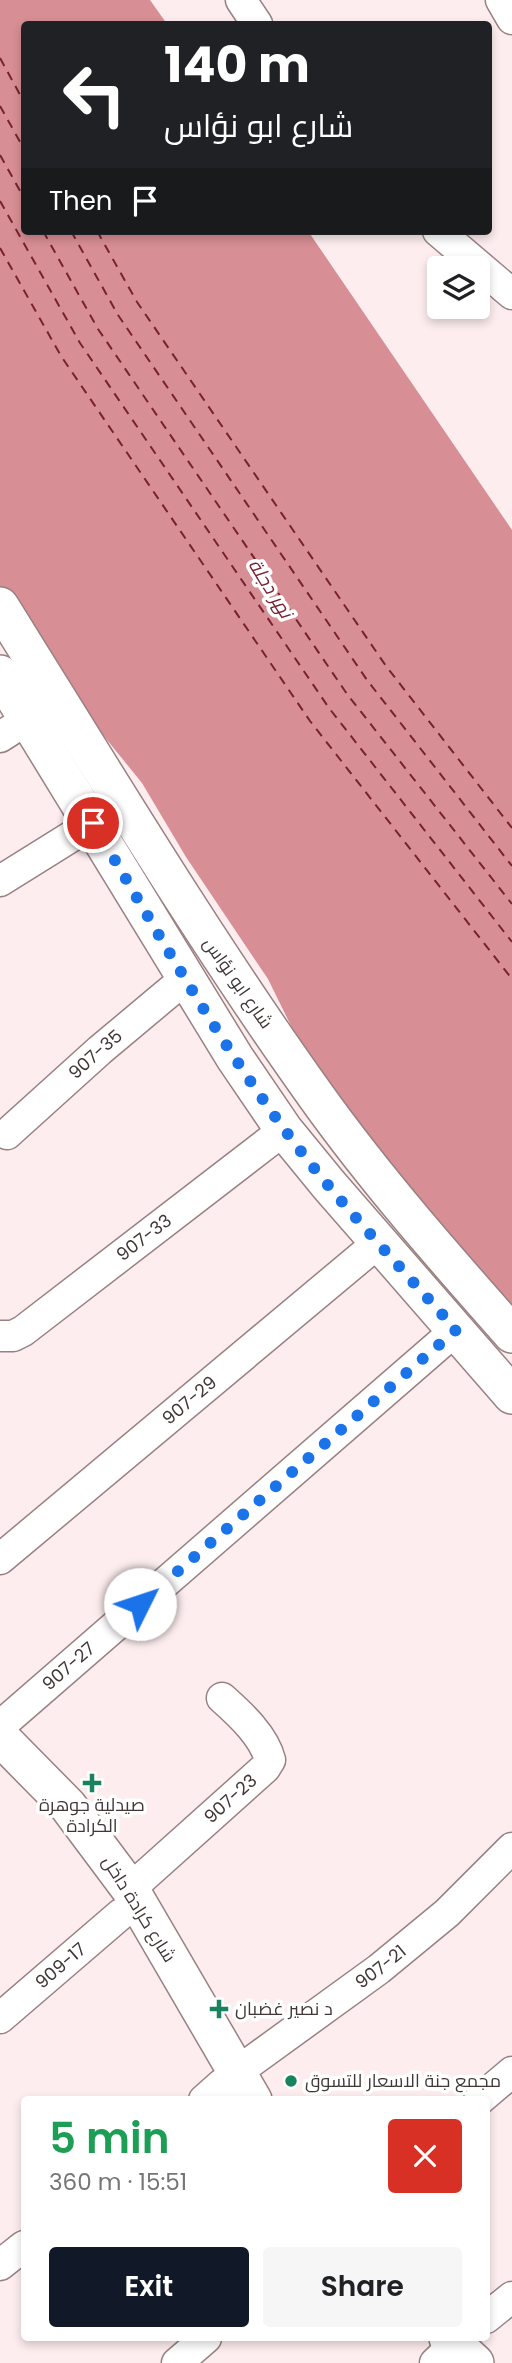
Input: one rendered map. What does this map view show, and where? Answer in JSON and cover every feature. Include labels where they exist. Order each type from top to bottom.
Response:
[{"type":"main road","name":"شارع ابو نؤاس","points":[[0,606],[195,920],[318,1098],[434,1246],[512,1334]]},
{"type":"main road","points":[[0,674],[14,728],[93,823],[186,978],[285,1130],[512,1395]]},
{"type":"main road","name":"شارع كرادة داخل","points":[[0,1737],[68,1806],[125,1901],[230,2091]]},
{"type":"main road","name":"شارع كرادة داخل","points":[[0,1763],[48,1809],[90,1864],[125,1901]]},
{"type":"main road","points":[[458,2349],[505,2363]]},
{"type":"street","points":[[241,0],[255,21]]},
{"type":"street","points":[[501,0],[512,19]]},
{"type":"street","points":[[443,235],[512,294]]},
{"type":"street","points":[[0,881],[93,823]]},
{"type":"street","name":"907-35","points":[[7,1134],[186,978]]},
{"type":"street","name":"907-33","points":[[0,1336],[13,1336],[23,1331],[285,1130]]},
{"type":"street","name":"907-29","points":[[0,1559],[379,1242]]},
{"type":"street","name":"907-27","points":[[0,1726],[456,1330]]},
{"type":"street","name":"907-23","points":[[125,1901],[265,1768],[270,1760],[267,1750],[242,1716],[222,1698]]},
{"type":"street","name":"907-21","points":[[230,2091],[447,1913],[512,1848]]},
{"type":"street","name":"909-17","points":[[0,2018],[125,1901]]},
{"type":"street","points":[[484,2096],[512,2072]]},
{"type":"street","points":[[0,2265],[21,2248]]},
{"type":"street","points":[[490,2315],[512,2297]]},
{"type":"street","points":[[177,2363],[203,2341]]},
{"type":"water","name":"نهر دجلة","points":[[0,0],[150,0],[165,21],[21,21],[21,235],[311,235],[512,530],[512,1317],[417,1214],[296,1036],[268,979],[186,857],[142,783],[43,661],[0,589]]},
{"type":"ferry route","points":[[0,58],[21,96]]},
{"type":"ferry route","points":[[0,106],[21,144]]},
{"type":"ferry route","points":[[0,155],[21,193]]},
{"type":"ferry route","points":[[0,201],[80,343],[329,708],[512,942]]},
{"type":"ferry route","points":[[45,235],[98,329],[347,694],[512,904]]},
{"type":"ferry route","points":[[73,235],[118,315],[367,680],[512,866]]},
{"type":"ferry route","points":[[99,235],[137,302],[386,666],[512,828]]},
{"type":"ferry route","points":[[0,248],[61,356],[310,721],[512,979]]},
{"type":"place","name":"صيدلية جوهرة الكرادة","points":[[92,1783]]},
{"type":"place","name":"د نصير غضبان","points":[[219,2009]]},
{"type":"place","name":"مجمع جنة الاسعار للتسوق","points":[[291,2081]]},
{"type":"route","points":[[93,823],[235,1058],[285,1130],[329,1185],[456,1330],[140,1604]]}]
